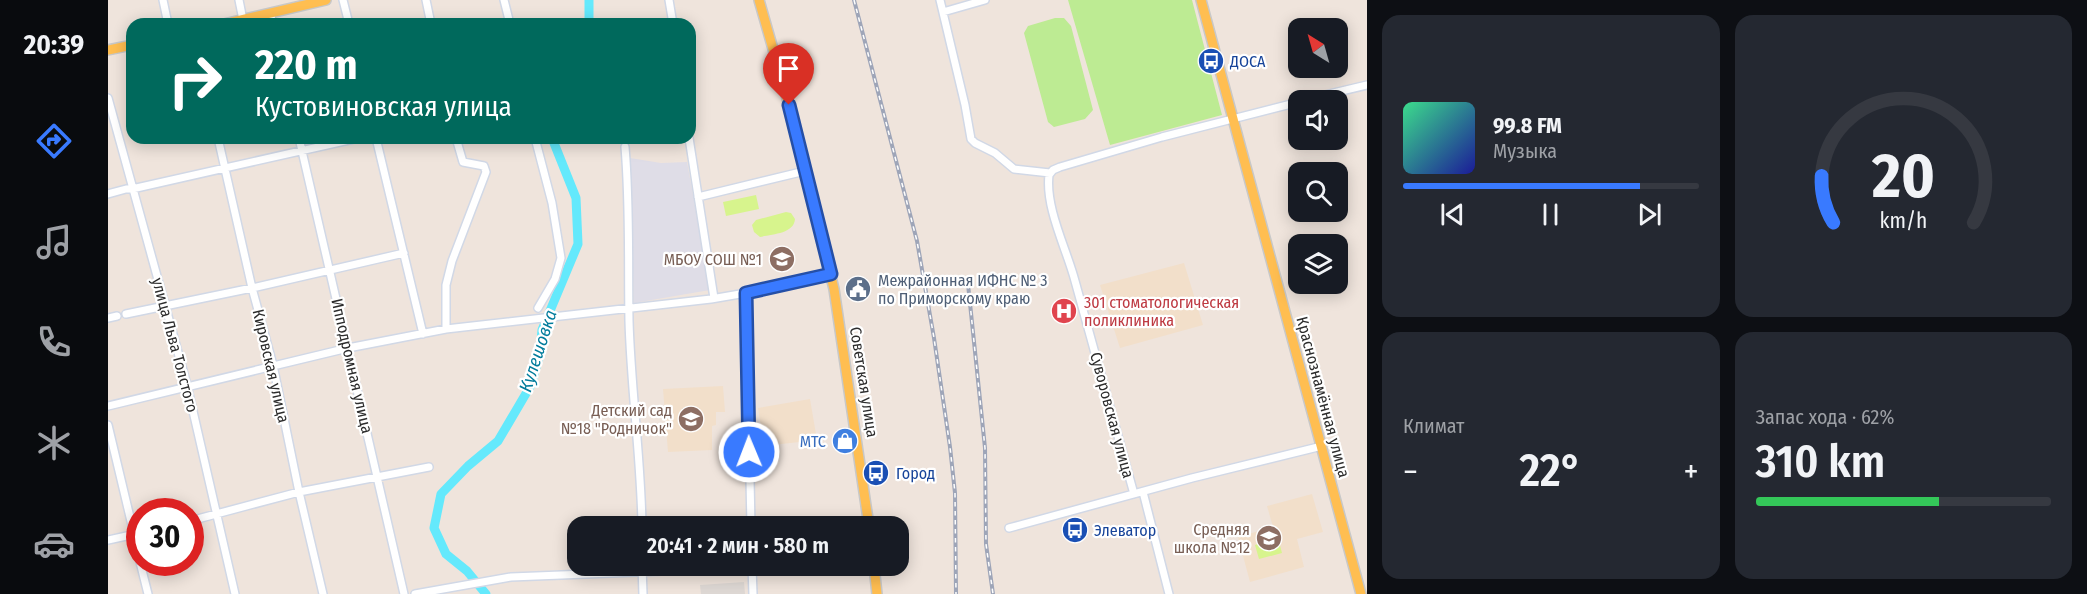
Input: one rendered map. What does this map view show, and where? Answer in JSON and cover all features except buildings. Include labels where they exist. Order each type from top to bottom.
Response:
[{"type":"main road","points":[[251,18],[323,0]]},
{"type":"main road","name":"Советская улица","points":[[759,0],[831,274],[849,380],[868,516]]},
{"type":"main road","name":"Краснознамённая улица","points":[[1201,0],[1362,594]]},
{"type":"main road","points":[[108,51],[126,46]]},
{"type":"main road","points":[[874,576],[877,594]]},
{"type":"street","points":[[163,0],[167,18]]},
{"type":"street","points":[[239,0],[243,18]]},
{"type":"street","points":[[343,0],[348,18]]},
{"type":"street","points":[[426,0],[430,18]]},
{"type":"street","points":[[504,0],[508,18]]},
{"type":"street","points":[[669,0],[672,18]]},
{"type":"street","points":[[940,0],[971,139],[995,153],[1014,169],[1050,173],[1060,167],[1162,137],[1288,105]]},
{"type":"street","points":[[943,12],[985,0]]},
{"type":"street","points":[[270,13],[271,18]]},
{"type":"street","points":[[1346,90],[1367,85]]},
{"type":"street","name":"улица Льва Толстого","points":[[108,98],[187,385],[235,594]]},
{"type":"street","name":"Кировская улица","points":[[219,144],[252,288],[273,365],[323,594]]},
{"type":"street","name":"Ипподромная улица","points":[[300,144],[379,477],[404,594]]},
{"type":"street","points":[[108,194],[334,144]]},
{"type":"street","points":[[377,144],[423,334]]},
{"type":"street","points":[[446,329],[446,289],[452,261],[486,172],[484,165],[463,162],[458,144]]},
{"type":"street","points":[[537,144],[552,203],[561,258],[555,279],[538,308]]},
{"type":"street","points":[[690,144],[714,298]]},
{"type":"street","points":[[625,147],[630,235],[630,307],[641,516]]},
{"type":"street","points":[[698,197],[805,171]]},
{"type":"street","name":"Суворовская улица","points":[[1050,173],[1048,188],[1054,215],[1075,279],[1134,494]]},
{"type":"street","points":[[126,314],[404,253]]},
{"type":"street","points":[[108,406],[273,365],[446,329],[714,298],[831,274]]},
{"type":"street","points":[[746,293],[751,516]]},
{"type":"street","points":[[108,318],[117,316]]},
{"type":"street","points":[[108,425],[128,498]]},
{"type":"street","points":[[1009,528],[1322,446]]},
{"type":"street","points":[[204,517],[299,492],[429,467]]},
{"type":"street","points":[[1143,492],[1169,594]]},
{"type":"street","points":[[108,540],[126,536]]},
{"type":"street","points":[[416,594],[496,579],[567,573]]},
{"type":"street","points":[[144,576],[148,594]]},
{"type":"street","points":[[642,576],[643,594]]},
{"type":"street","points":[[753,576],[753,594]]},
{"type":"shaded area","points":[[630,158],[661,163],[687,162],[710,290],[634,303]]},
{"type":"shaded area","points":[[1184,263],[1203,325],[1120,348],[1100,285]]},
{"type":"shaded area","name":"Детский сад №18 \"Родничок\"","points":[[723,386],[725,412],[716,412],[716,425],[712,426],[712,450],[668,452],[663,389]]},
{"type":"shaded area","points":[[810,399],[817,440],[764,446],[758,408]]},
{"type":"shaded area","name":"Средняя школа №12","points":[[1312,494],[1323,532],[1297,539],[1304,567],[1250,582],[1238,537],[1273,527],[1267,506]]},
{"type":"shaded area","points":[[744,582],[745,594],[701,594],[700,585]]},
{"type":"green space","points":[[1068,0],[1192,0],[1222,115],[1110,145]]},
{"type":"green space","points":[[1055,18],[1064,18],[1071,26],[1093,110],[1085,119],[1054,127],[1048,122],[1024,33],[1028,26]]},
{"type":"green space","points":[[756,195],[759,209],[726,216],[723,202]]},
{"type":"green space","points":[[786,212],[791,213],[795,219],[791,228],[760,237],[754,232],[752,225],[756,220]]},
{"type":"green space","points":[[1278,538],[1282,553],[1259,559],[1255,545]]},
{"type":"waterway","name":"Кулешовка","points":[[589,0],[589,18]]},
{"type":"waterway","name":"Кулешовка","points":[[486,594],[467,571],[446,554],[434,528],[441,494],[468,466],[498,441],[531,385],[540,353],[542,330],[578,244],[576,198],[554,144]]},
{"type":"railway","points":[[854,0],[917,241],[934,338],[955,493],[956,594]]},
{"type":"railway","points":[[968,284],[985,448],[986,544],[993,594]]},
{"type":"place","name":"ДОСА","points":[[1211,61]]},
{"type":"place","name":"МБОУ СОШ №1","points":[[782,259]]},
{"type":"place","name":"Межрайонная ИФНС № 3 по Приморскому краю","points":[[858,289]]},
{"type":"place","name":"301 стоматологическая поликлиника","points":[[1064,311]]},
{"type":"place","name":"Детский сад №18 \"Родничок\"","points":[[691,419]]},
{"type":"place","name":"МТС","points":[[845,441]]},
{"type":"place","name":"Город","points":[[876,473]]},
{"type":"place","name":"Элеватор","points":[[1075,530]]},
{"type":"place","name":"Средняя школа №12","points":[[1269,538]]},
{"type":"route","points":[[749,452],[746,293],[831,274],[789,105]]}]
